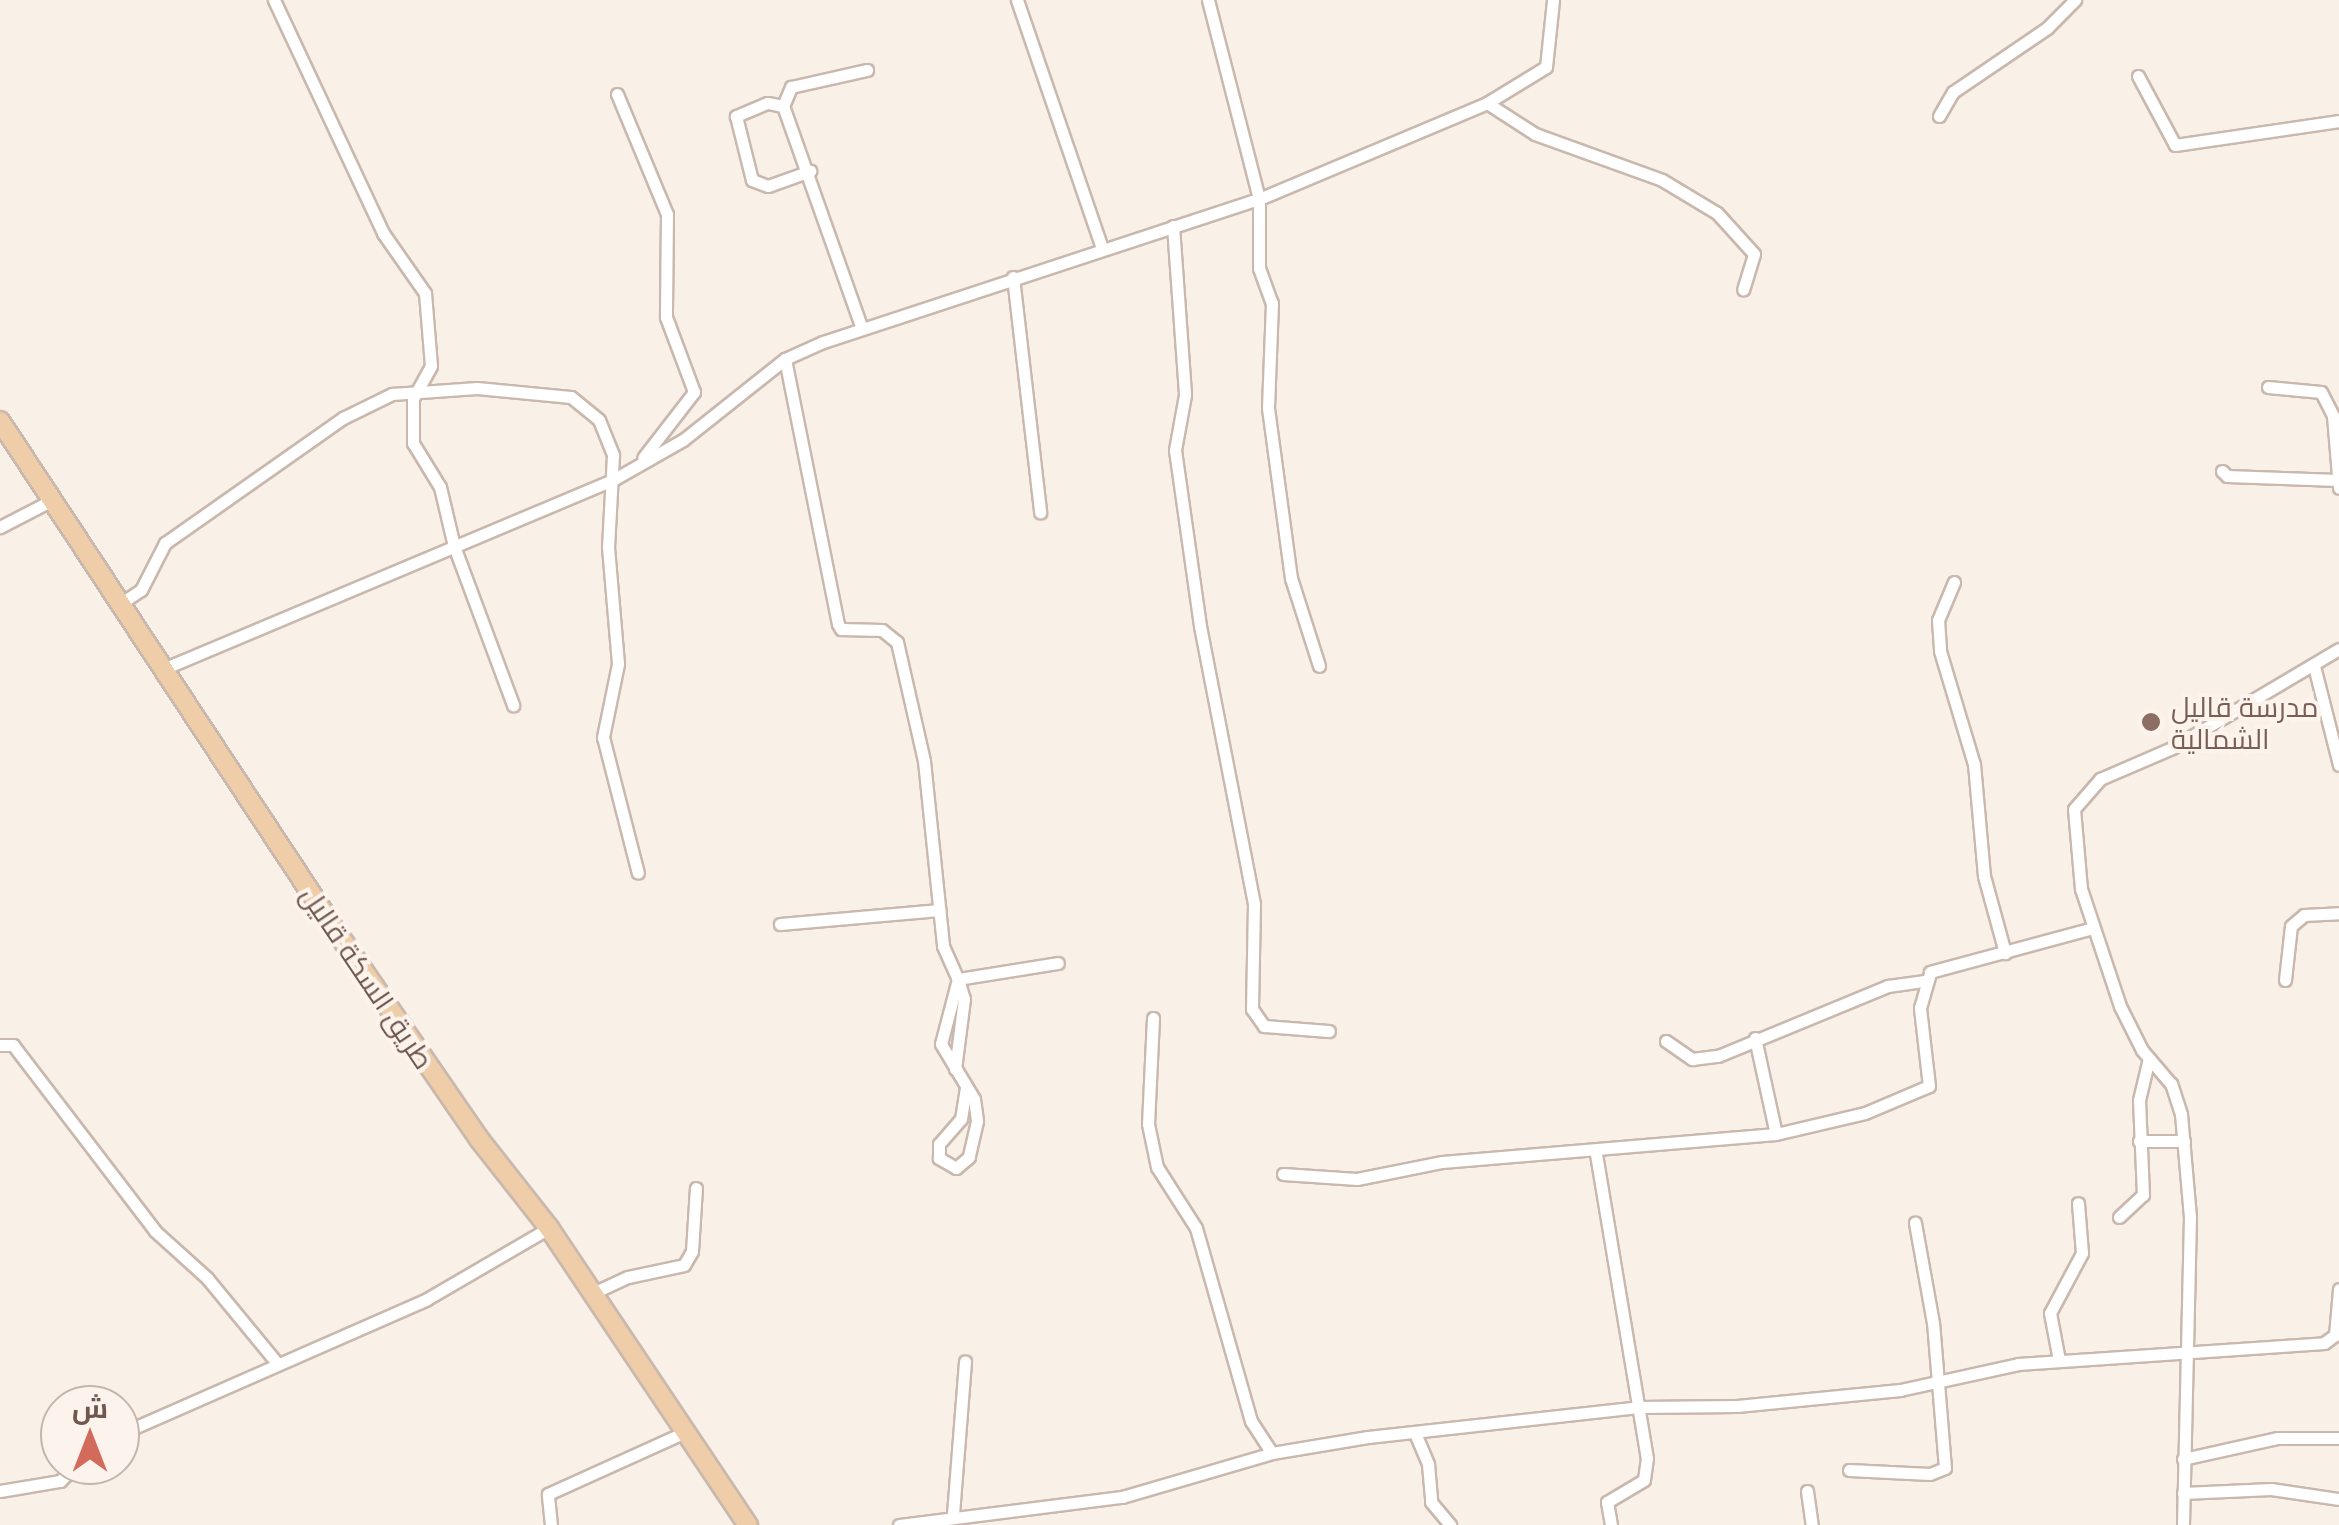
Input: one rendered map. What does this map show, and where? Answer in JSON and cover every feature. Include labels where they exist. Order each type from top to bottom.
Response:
[{"type":"main road","name":"طريق السكة قاليل","points":[[0,421],[468,1123],[549,1228],[748,1525]]},
{"type":"street","points":[[274,0],[384,232],[425,293],[431,366],[409,420],[413,443],[440,487],[454,546],[514,705]]},
{"type":"street","points":[[1017,0],[1102,248]]},
{"type":"street","points":[[1208,0],[1259,198],[1259,268],[1272,303],[1268,408],[1291,578],[1319,666]]},
{"type":"street","points":[[163,669],[611,481],[634,469],[784,359],[861,326],[1259,198],[1487,103],[1546,67],[1553,0]]},
{"type":"street","points":[[1938,116],[1953,92],[2046,28],[2076,0]]},
{"type":"street","points":[[861,326],[810,171],[784,106],[791,87],[867,70]]},
{"type":"street","points":[[2138,76],[2175,145],[2339,121]]},
{"type":"street","points":[[617,94],[668,214],[666,317],[694,392],[634,469]]},
{"type":"street","points":[[784,106],[767,103],[737,113],[752,180],[768,186],[810,171]]},
{"type":"street","points":[[1487,103],[1535,134],[1662,180],[1716,213],[1754,254],[1743,288]]},
{"type":"street","points":[[1173,226],[1185,394],[1175,450],[1200,626],[1254,904],[1252,1010],[1264,1026],[1329,1032]]},
{"type":"street","points":[[1013,277],[1040,512]]},
{"type":"street","points":[[784,359],[838,624],[841,629],[882,630],[901,656],[928,791],[942,946],[958,979],[961,1032],[954,1069]]},
{"type":"street","points":[[2268,387],[2321,392],[2332,416],[2339,488]]},
{"type":"street","points":[[120,604],[141,590],[165,543],[343,418],[419,388],[571,397],[610,438],[608,547],[618,664],[603,737],[638,873]]},
{"type":"street","points":[[2222,471],[2227,476],[2338,480]]},
{"type":"street","points":[[0,526],[52,500]]},
{"type":"street","points":[[1954,582],[1938,620],[1940,651],[1974,764],[1984,876],[2004,953]]},
{"type":"street","points":[[2183,1525],[2184,1141],[2178,1097],[2120,1006],[2094,928],[2072,838],[2074,808],[2086,790],[2339,649]]},
{"type":"street","points":[[2314,666],[2339,765]]},
{"type":"street","points":[[780,924],[939,910]]},
{"type":"street","points":[[2285,980],[2291,926],[2304,915],[2339,912]]},
{"type":"street","points":[[1666,1041],[1680,1055],[1705,1058],[1888,986],[1923,981],[1936,970],[2094,928]]},
{"type":"street","points":[[958,979],[1058,963]]},
{"type":"street","points":[[958,979],[941,1044],[966,1087],[977,1121],[968,1157],[956,1168],[939,1158],[939,1144],[961,1119],[966,1087]]},
{"type":"street","points":[[1283,1174],[1357,1179],[1499,1156],[1596,1154],[1776,1134],[1926,1090],[1923,981]]},
{"type":"street","points":[[1153,1018],[1148,1124],[1158,1167],[1196,1228],[1251,1421],[1272,1453]]},
{"type":"street","points":[[941,1044],[961,1032]]},
{"type":"street","points":[[1755,1038],[1776,1134]]},
{"type":"street","points":[[0,1045],[13,1045],[155,1230],[207,1278],[277,1362]]},
{"type":"street","points":[[2119,1217],[2143,1195],[2139,1140],[2141,1079],[2150,1058]]},
{"type":"street","points":[[2139,1140],[2184,1141]]},
{"type":"street","points":[[1596,1154],[1647,1458],[1644,1480],[1607,1502],[1611,1525]]},
{"type":"street","points":[[593,1294],[628,1278],[684,1266],[692,1251],[696,1188]]},
{"type":"street","points":[[2060,1360],[2050,1312],[2082,1253],[2078,1203]]},
{"type":"street","points":[[1849,1470],[1930,1474],[1945,1468],[1915,1223]]},
{"type":"street","points":[[140,1425],[427,1298],[549,1228]]},
{"type":"street","points":[[901,1525],[953,1514],[1122,1497],[1272,1453],[1415,1433],[1638,1407],[1738,1406],[1937,1386],[1981,1371],[2060,1360],[2330,1341],[2339,1289]]},
{"type":"street","points":[[953,1514],[965,1361]]},
{"type":"street","points":[[551,1525],[548,1494],[683,1433]]},
{"type":"street","points":[[1415,1433],[1428,1464],[1432,1502],[1450,1525]]},
{"type":"street","points":[[2183,1459],[2276,1438],[2339,1438]]},
{"type":"street","points":[[0,1491],[40,1484]]},
{"type":"street","points":[[1808,1490],[1812,1525]]},
{"type":"street","points":[[2183,1493],[2271,1490],[2339,1499]]},
{"type":"place","name":"مدرسة قاليل الشمالية","points":[[2151,722]]}]
